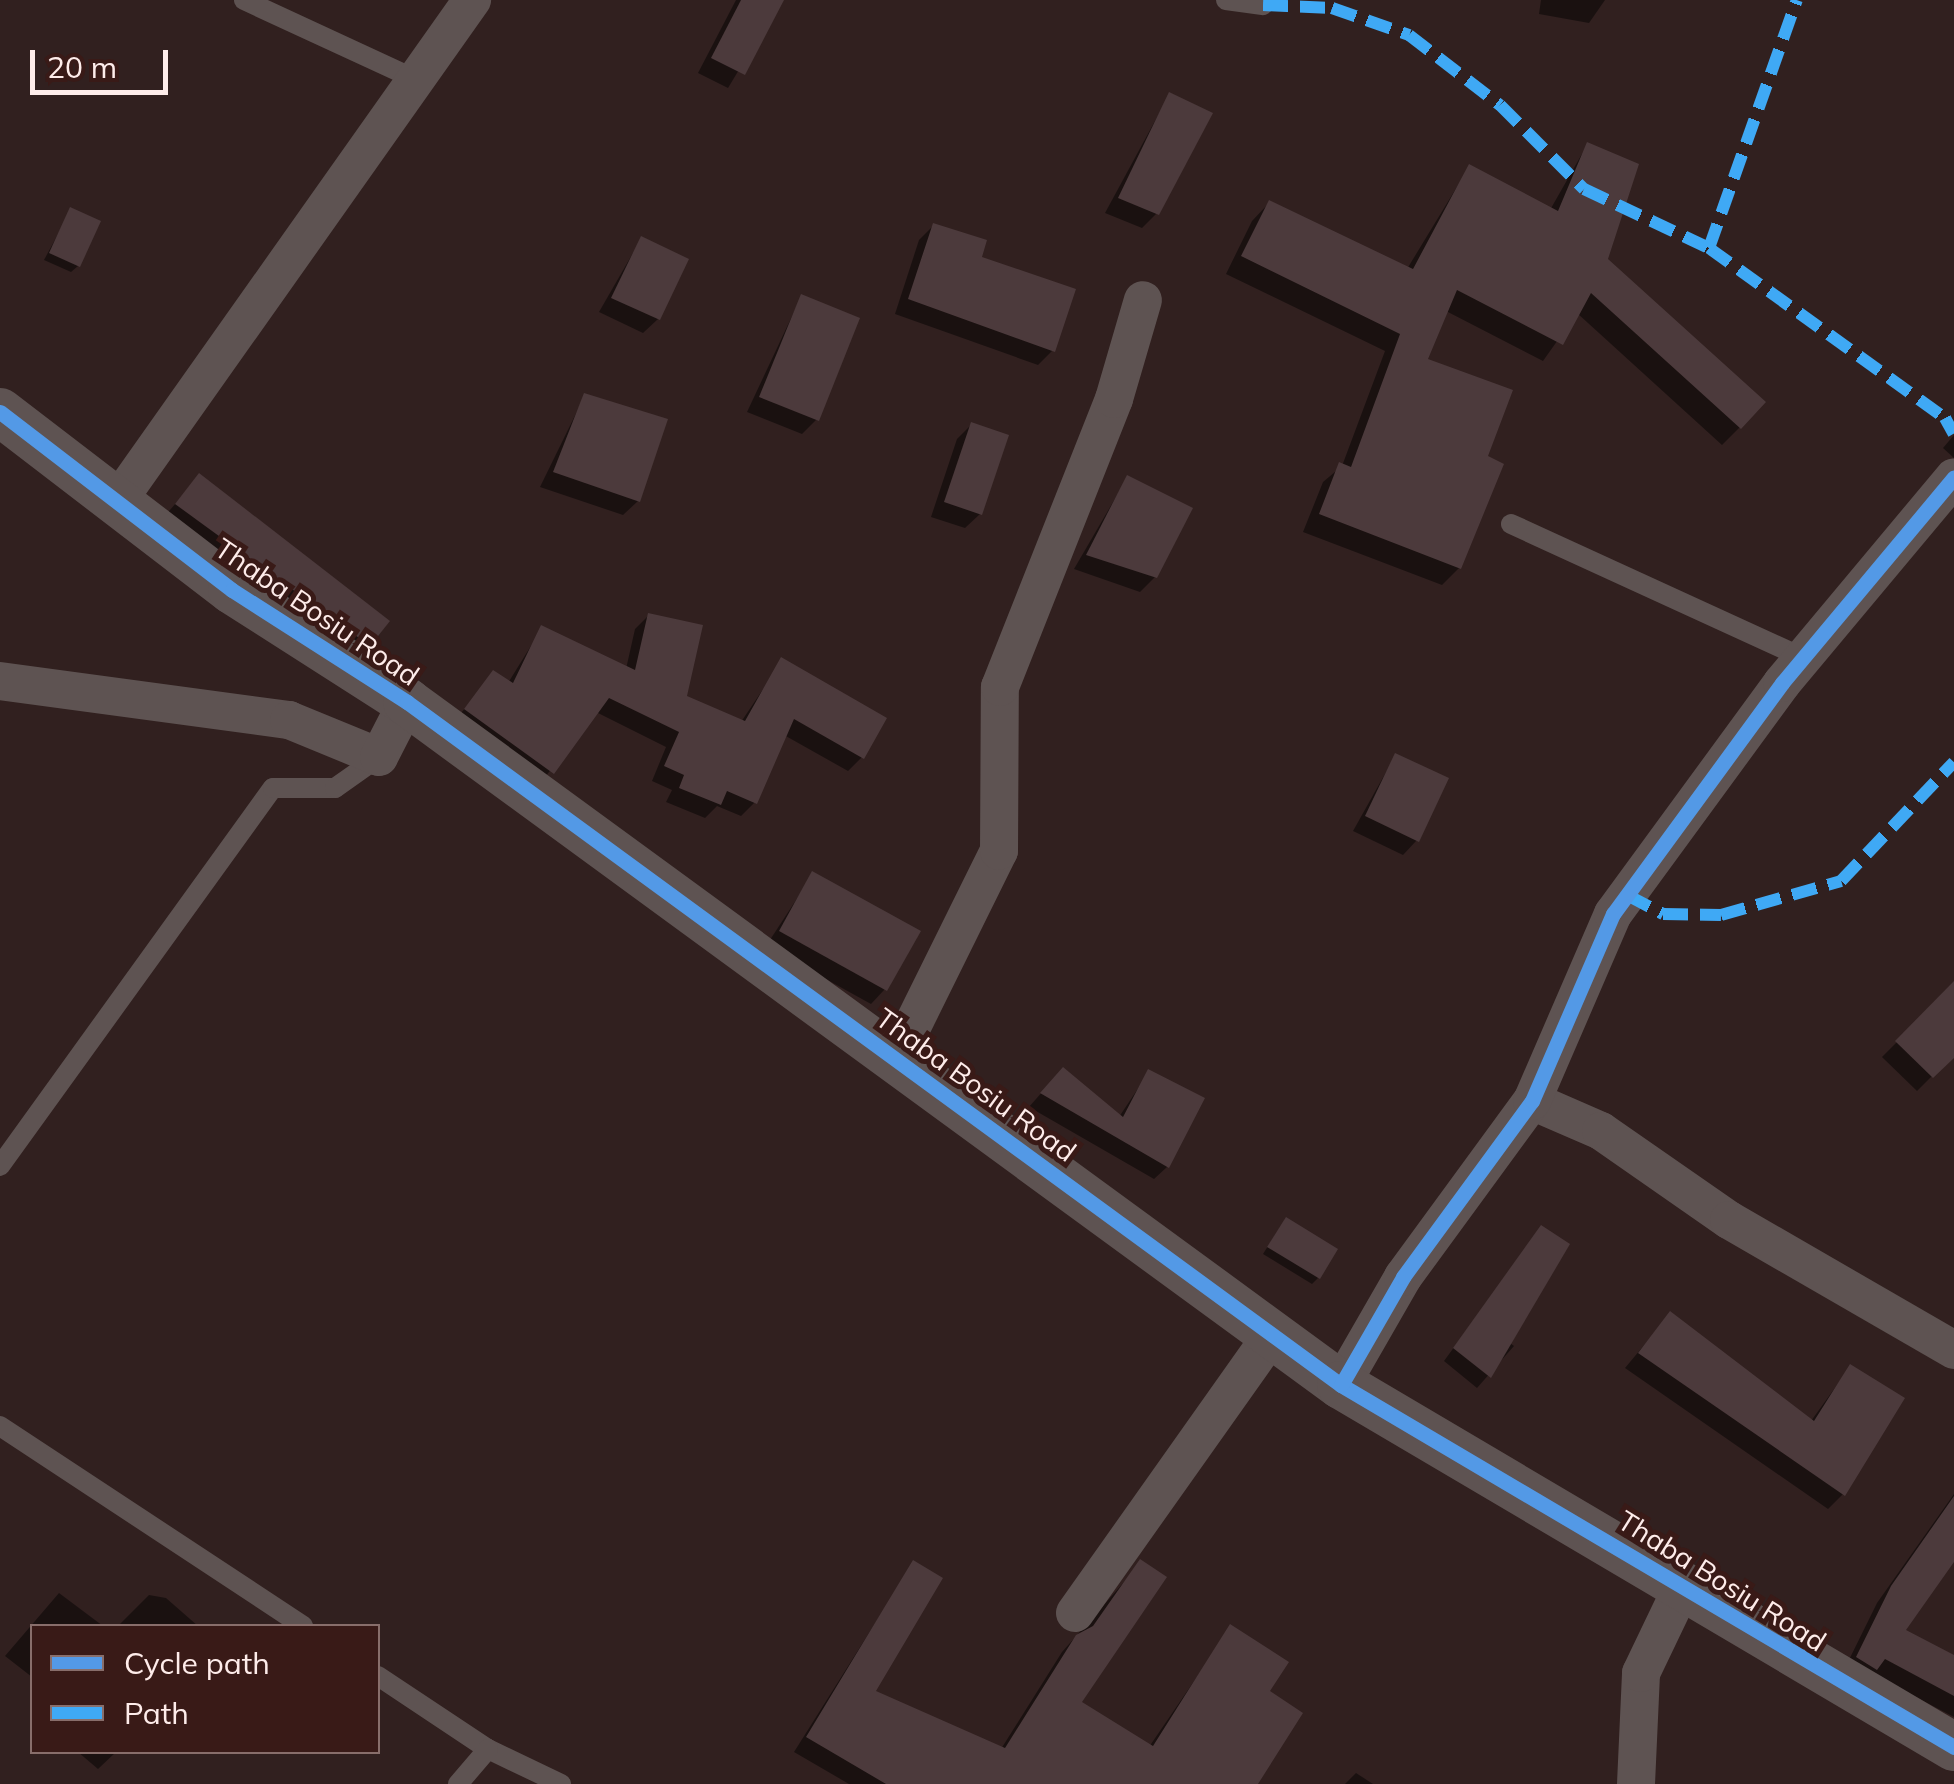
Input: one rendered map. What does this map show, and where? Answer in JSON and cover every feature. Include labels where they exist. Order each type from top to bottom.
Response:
[{"type":"street","points":[[118,502],[419,81],[472,0]]},
{"type":"street","points":[[898,1055],[1000,851],[1000,687],[1114,399],[1143,300]]},
{"type":"street","name":"Thaba Bosiu Road","points":[[0,412],[232,590],[408,702],[898,1055],[1271,1336],[1342,1385],[1685,1581],[1736,1624],[1954,1747]]},
{"type":"street","points":[[1342,1385],[1404,1277],[1532,1101],[1613,914],[1804,658],[1954,477]]},
{"type":"street","points":[[0,681],[290,720],[380,757],[408,702]]},
{"type":"street","points":[[1532,1101],[1601,1132],[1729,1220],[1954,1350]]},
{"type":"street","points":[[1075,1613],[1271,1336]]},
{"type":"street","points":[[1636,1784],[1641,1673],[1685,1581]]},
{"type":"lane","points":[[244,0],[419,81]]},
{"type":"lane","points":[[1226,0],[1264,5]]},
{"type":"lane","points":[[1511,524],[1804,658]]},
{"type":"lane","points":[[0,1166],[274,788],[335,788],[380,757]]},
{"type":"lane","points":[[0,1426],[300,1624]]},
{"type":"lane","points":[[380,1677],[488,1749],[562,1784]]},
{"type":"lane","points":[[458,1784],[488,1749]]},
{"type":"building","points":[[741,0],[784,0],[745,75],[711,58]]},
{"type":"building","points":[[1169,92],[1213,113],[1159,215],[1118,198]]},
{"type":"building","points":[[1587,142],[1639,164],[1608,259],[1766,402],[1741,429],[1591,293],[1563,345],[1457,290],[1428,359],[1513,390],[1488,456],[1504,464],[1461,569],[1319,514],[1339,462],[1351,467],[1400,334],[1241,256],[1269,200],[1413,269],[1469,164],[1558,211]]},
{"type":"building","points":[[70,207],[101,221],[80,267],[49,253]]},
{"type":"building","points":[[933,223],[987,240],[982,257],[1076,289],[1055,352],[908,299]]},
{"type":"building","points":[[641,236],[689,259],[660,320],[611,298]]},
{"type":"building","points":[[801,294],[860,318],[819,421],[759,397]]},
{"type":"building","points":[[584,393],[668,419],[640,502],[553,472]]},
{"type":"building","points":[[971,422],[1009,435],[982,515],[944,502]]},
{"type":"building","points":[[199,473],[390,621],[370,646],[175,504]]},
{"type":"building","points":[[1127,475],[1193,508],[1157,578],[1086,555]]},
{"type":"building","points":[[648,613],[703,625],[687,696],[745,721],[781,657],[887,718],[864,759],[794,719],[757,804],[727,791],[721,805],[679,788],[684,775],[664,766],[679,732],[609,698],[554,774],[464,709],[493,670],[513,683],[541,625],[635,670]]},
{"type":"building","points":[[1395,753],[1449,778],[1419,842],[1365,816]]},
{"type":"building","points":[[812,871],[921,931],[887,991],[779,931]]},
{"type":"building","points":[[1954,981],[1954,1058],[1933,1078],[1895,1041]]},
{"type":"building","points":[[1063,1067],[1123,1117],[1148,1069],[1205,1098],[1169,1168],[1040,1093]]},
{"type":"building","points":[[1286,1217],[1338,1249],[1320,1279],[1267,1247]]},
{"type":"building","points":[[1541,1225],[1570,1244],[1491,1378],[1453,1348]]},
{"type":"building","points":[[1670,1311],[1814,1421],[1850,1364],[1905,1398],[1845,1496],[1638,1353]]},
{"type":"building","points":[[1954,1496],[1954,1562],[1906,1630],[1954,1655],[1954,1696],[1885,1659],[1877,1670],[1856,1657],[1891,1586]]},
{"type":"building","points":[[1140,1559],[1167,1577],[1082,1702],[1153,1746],[1230,1624],[1289,1662],[1270,1691],[1303,1713],[1258,1784],[886,1784],[806,1737],[913,1560],[943,1578],[876,1691],[1005,1748],[1076,1635],[1093,1626]]},
{"type":"marked path","points":[[1709,248],[1797,0]]},
{"type":"marked path","points":[[1263,5],[1332,8],[1409,35],[1500,105],[1584,189],[1709,248],[1945,418],[1954,434]]},
{"type":"marked path","points":[[1627,895],[1663,914],[1721,915],[1841,881],[1954,762]]},
{"type":"cycle path","points":[[0,412],[232,590],[407,702],[1341,1385],[1954,1747]]},
{"type":"cycle path","points":[[1341,1385],[1403,1277],[1532,1101],[1613,914],[1782,683],[1954,477]]}]
